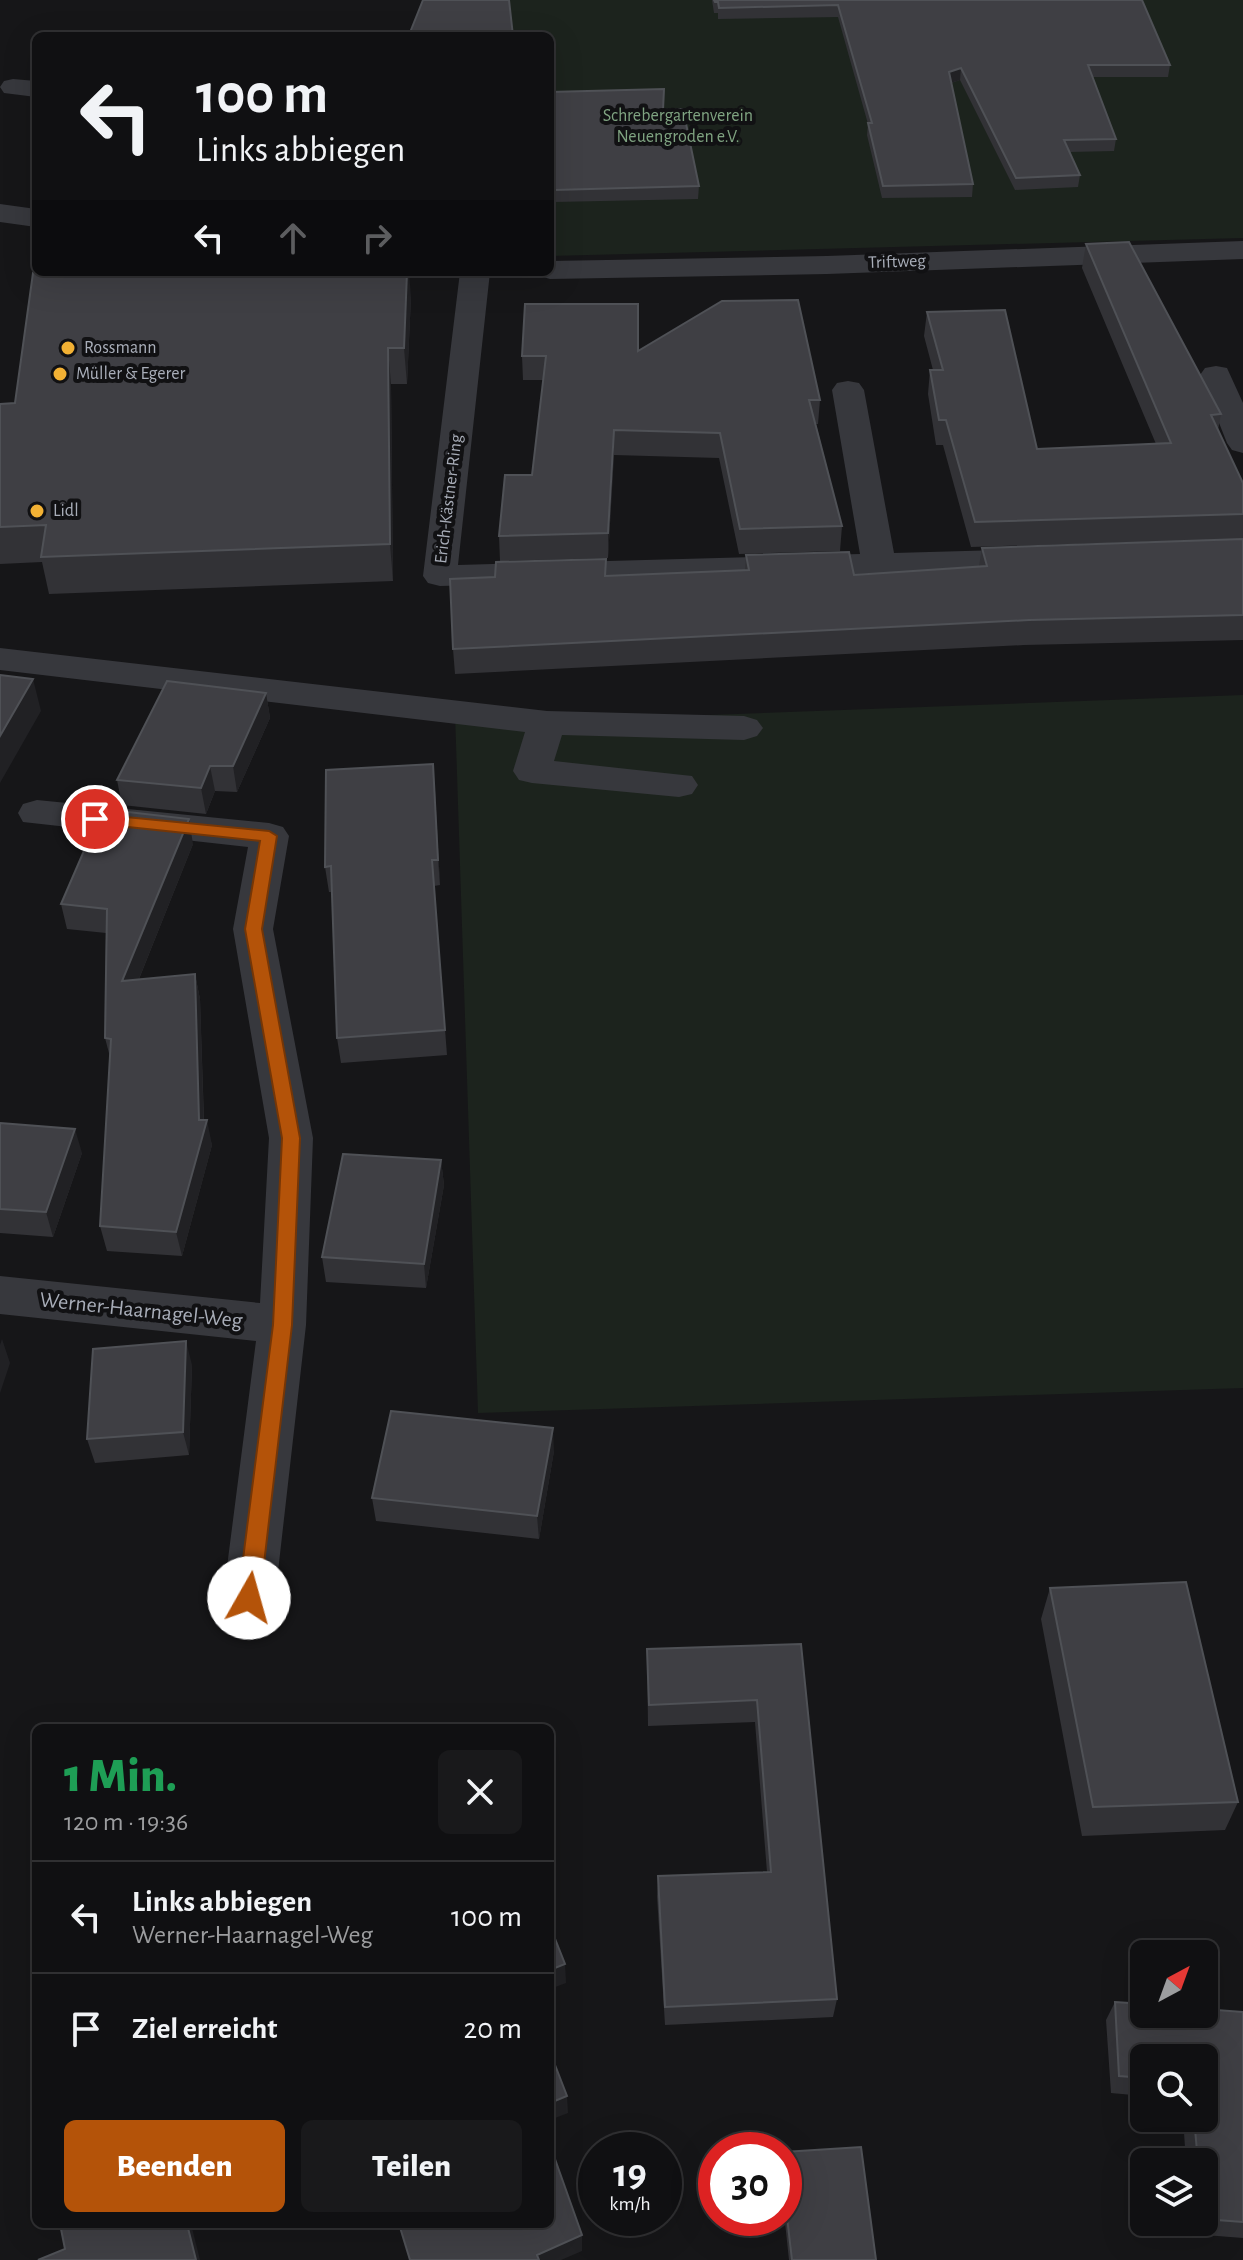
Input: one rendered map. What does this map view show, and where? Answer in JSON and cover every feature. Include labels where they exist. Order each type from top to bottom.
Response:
[{"type":"street","points":[[0,213],[32,212]]},
{"type":"street","name":"Triftweg","points":[[554,270],[827,265],[1243,250]]},
{"type":"street","name":"Erich-Kästner-Ring","points":[[475,276],[440,576],[1069,558]]},
{"type":"street","points":[[1216,375],[1243,443]]},
{"type":"street","points":[[848,390],[879,564]]},
{"type":"street","points":[[0,659],[547,723],[744,728]]},
{"type":"street","points":[[547,723],[532,771],[679,785]]},
{"type":"street","points":[[37,813],[269,836],[253,929],[291,1138],[282,1325],[249,1598]]},
{"type":"street","name":"Werner-Haarnagel-Weg","points":[[0,1295],[282,1325]]},
{"type":"green space","name":"Schrebergartenverein Neuengroden e.V.","points":[[480,0],[1243,0],[1243,238],[554,256],[554,32],[476,32]]},
{"type":"green space","points":[[1243,695],[1243,1388],[478,1413],[455,713],[656,717]]},
{"type":"building","points":[[423,0],[509,0],[513,32],[410,32]]},
{"type":"building","points":[[714,0],[1142,0],[1170,65],[1088,65],[1116,139],[1064,140],[1080,175],[1016,178],[961,68],[949,72],[973,184],[883,186],[868,123],[872,123],[838,5],[719,8]]},
{"type":"building","points":[[664,89],[663,110],[683,109],[699,186],[554,190],[554,92]]},
{"type":"building","points":[[1129,242],[1221,414],[1211,415],[1243,483],[1243,514],[975,522],[946,420],[939,420],[930,370],[943,370],[927,312],[1005,310],[1037,449],[1171,443],[1086,244]]},
{"type":"building","points":[[33,276],[407,276],[404,348],[388,348],[390,544],[41,557],[46,525],[0,527],[0,404],[15,403]]},
{"type":"building","points":[[798,300],[820,400],[809,400],[842,526],[740,529],[720,433],[614,430],[608,533],[499,536],[505,475],[532,475],[546,356],[522,356],[525,304],[638,304],[638,351],[722,301]]},
{"type":"building","points":[[1243,539],[1243,615],[1029,620],[453,649],[450,579],[495,577],[496,562],[606,559],[605,576],[749,570],[746,555],[849,552],[854,575],[987,566],[982,548]]},
{"type":"building","points":[[0,675],[33,679],[0,736]]},
{"type":"building","points":[[167,681],[266,693],[233,766],[210,766],[201,788],[117,780]]},
{"type":"building","points":[[433,764],[438,860],[432,860],[445,1030],[337,1038],[331,866],[325,867],[326,770]]},
{"type":"building","points":[[102,809],[189,819],[122,981],[195,974],[199,1120],[207,1120],[176,1232],[100,1226],[111,1039],[105,1038],[107,909],[61,904]]},
{"type":"building","points":[[0,1123],[75,1129],[46,1212],[0,1209]]},
{"type":"building","points":[[343,1154],[441,1160],[424,1264],[322,1257]]},
{"type":"building","points":[[186,1341],[183,1432],[87,1439],[93,1349]]},
{"type":"building","points":[[391,1411],[553,1428],[537,1516],[372,1498]]},
{"type":"building","points":[[1186,1582],[1238,1802],[1093,1807],[1050,1588]]},
{"type":"building","points":[[801,1644],[837,1999],[665,2007],[658,1876],[771,1872],[757,1700],[649,1705],[647,1649]]},
{"type":"building","points":[[554,1936],[565,1964],[554,1968]]},
{"type":"building","points":[[1115,2002],[1130,2003],[1130,2028],[1218,2028],[1218,2010],[1243,2012],[1243,2222],[1218,2220],[1218,2148],[1197,2148],[1195,2132],[1218,2132],[1218,2044],[1130,2044],[1130,2077],[1119,2076]]},
{"type":"building","points":[[554,2062],[567,2096],[554,2101]]},
{"type":"building","points":[[861,2147],[876,2260],[792,2260],[789,2236],[802,2236],[802,2151]]},
{"type":"building","points":[[554,2156],[580,2236],[537,2255],[539,2260],[410,2260],[400,2228],[554,2228]]},
{"type":"building","points":[[61,2228],[188,2228],[196,2260],[38,2260],[65,2249]]},
{"type":"place","name":"Rossmann","points":[[68,348]]},
{"type":"place","name":"Müller & Egerer","points":[[60,374]]},
{"type":"place","name":"Lidl","points":[[37,511]]},
{"type":"route","points":[[95,819],[269,836],[253,929],[291,1138],[282,1325],[249,1598]]}]
